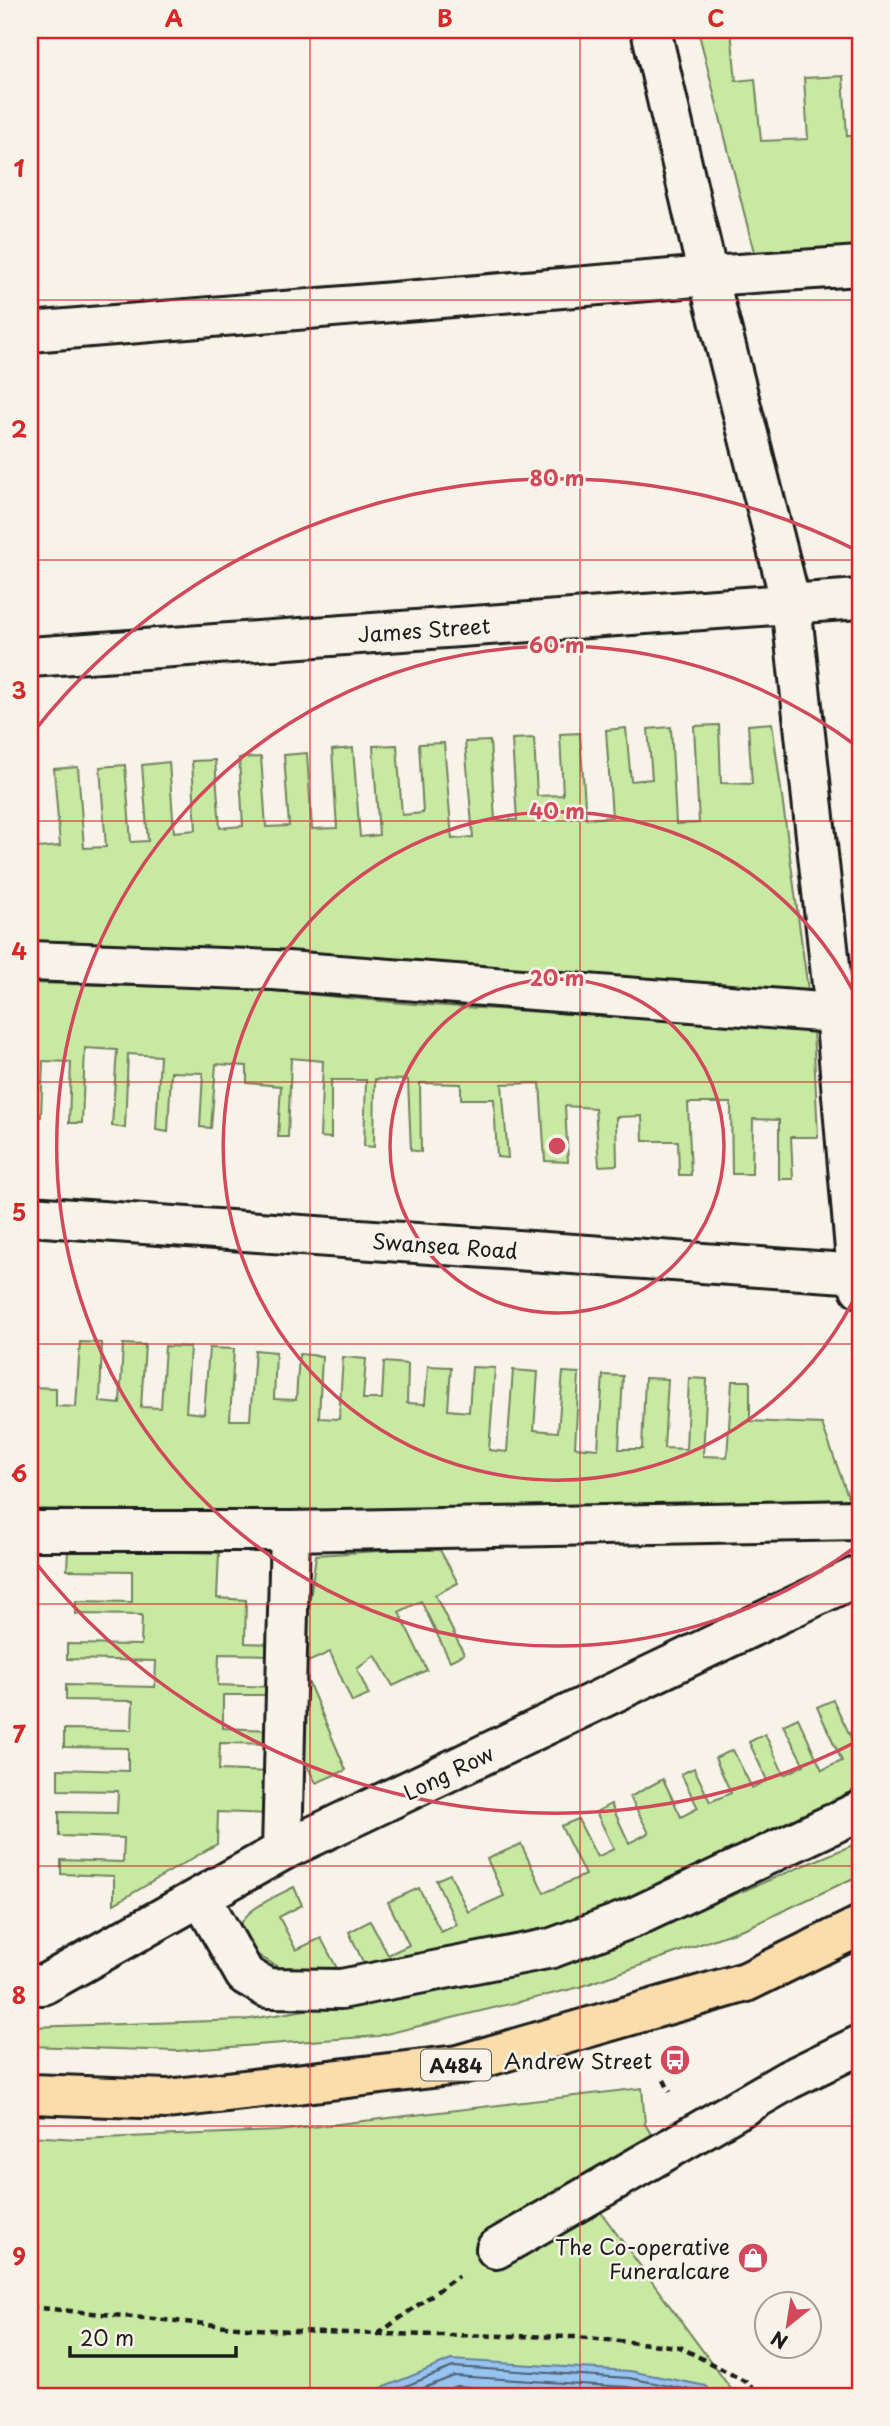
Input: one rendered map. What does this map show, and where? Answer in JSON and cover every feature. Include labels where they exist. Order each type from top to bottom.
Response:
[{"type":"main road","name":"A484","points":[[30,2094],[167,2099],[458,2065],[746,1982],[860,1926]]},
{"type":"street","points":[[651,30],[708,276],[790,604],[848,1013],[859,1278]]},
{"type":"street","points":[[30,332],[860,266]]},
{"type":"street","name":"James Street","points":[[30,657],[860,599]]},
{"type":"street","points":[[30,961],[274,970],[848,1013]]},
{"type":"street","name":"Swansea Road","points":[[30,1216],[859,1278]]},
{"type":"street","points":[[30,1531],[290,1531],[860,1520]]},
{"type":"street","points":[[282,1851],[290,1531]]},
{"type":"street","name":"Long Row","points":[[36,1984],[282,1851],[860,1575]]},
{"type":"street","points":[[201,1897],[245,1975],[267,1987],[341,1989],[552,1948],[635,1917],[860,1811]]},
{"type":"street","points":[[496,2249],[788,2080],[860,2045]]},
{"type":"path","points":[[378,2334],[496,2249]]},
{"type":"path","points":[[30,2307],[268,2330],[577,2337],[680,2347],[747,2382],[760,2396]]},
{"type":"green space","points":[[698,30],[731,30],[736,81],[755,79],[761,141],[808,139],[804,78],[843,76],[847,136],[860,136],[860,252],[756,260]]},
{"type":"green space","points":[[772,723],[808,990],[549,975],[272,952],[30,941],[30,770],[38,848],[60,846],[54,769],[78,767],[84,848],[106,847],[100,767],[125,765],[131,842],[148,841],[142,765],[169,762],[174,832],[196,830],[192,761],[215,760],[220,828],[243,826],[239,758],[261,757],[266,827],[289,826],[284,755],[307,753],[312,829],[337,828],[332,750],[353,748],[360,837],[379,835],[373,746],[397,745],[402,815],[423,813],[419,744],[444,743],[452,839],[473,837],[465,742],[490,741],[495,820],[517,820],[512,739],[534,738],[537,796],[563,795],[560,734],[580,733],[586,819],[612,817],[606,730],[626,728],[631,781],[652,779],[648,729],[671,727],[676,824],[699,823],[694,726],[719,725],[721,783],[752,784],[748,725]]},
{"type":"green space","points":[[30,983],[250,989],[414,1004],[813,1029],[818,1137],[791,1137],[793,1179],[779,1179],[779,1120],[753,1119],[752,1174],[732,1174],[731,1103],[688,1103],[691,1175],[679,1175],[678,1141],[643,1141],[642,1116],[616,1117],[617,1165],[599,1166],[595,1108],[565,1106],[568,1162],[545,1161],[540,1083],[502,1084],[508,1158],[497,1157],[494,1099],[461,1099],[461,1084],[420,1083],[421,1152],[411,1150],[408,1080],[375,1079],[374,1147],[364,1146],[366,1080],[331,1080],[331,1138],[320,1137],[323,1061],[291,1058],[288,1137],[278,1137],[281,1086],[247,1083],[247,1066],[216,1064],[211,1128],[200,1127],[203,1073],[171,1072],[168,1132],[156,1130],[160,1056],[128,1054],[125,1128],[112,1126],[117,1050],[85,1048],[82,1123],[69,1123],[71,1062],[43,1061],[41,1117],[30,1117]]},
{"type":"green space","points":[[80,1342],[102,1343],[100,1402],[120,1404],[123,1344],[145,1345],[141,1407],[161,1408],[165,1346],[190,1347],[186,1412],[204,1414],[209,1348],[234,1349],[230,1420],[250,1420],[255,1350],[276,1352],[274,1399],[296,1400],[299,1354],[322,1356],[319,1418],[339,1419],[343,1357],[366,1359],[363,1399],[382,1399],[384,1362],[408,1364],[407,1403],[425,1404],[428,1366],[451,1367],[448,1410],[469,1412],[472,1367],[495,1368],[489,1450],[507,1452],[513,1370],[538,1372],[534,1430],[558,1432],[563,1372],[579,1373],[575,1447],[598,1449],[603,1375],[623,1376],[619,1449],[642,1449],[645,1378],[668,1379],[664,1448],[686,1449],[689,1378],[707,1379],[703,1456],[727,1457],[732,1381],[750,1381],[750,1421],[822,1424],[849,1499],[315,1515],[30,1509],[30,1387],[56,1388],[56,1406],[76,1407]]},
{"type":"green space","points":[[68,1549],[219,1553],[217,1598],[246,1600],[245,1643],[274,1644],[274,1655],[219,1654],[218,1685],[273,1687],[273,1695],[223,1695],[223,1728],[272,1730],[272,1744],[220,1743],[219,1770],[271,1772],[270,1814],[218,1812],[217,1844],[114,1904],[114,1876],[61,1874],[61,1860],[123,1862],[124,1838],[59,1836],[59,1812],[117,1813],[118,1791],[58,1790],[58,1769],[128,1771],[128,1748],[64,1747],[64,1729],[132,1730],[133,1701],[66,1700],[66,1685],[155,1687],[156,1661],[67,1659],[67,1644],[141,1645],[142,1615],[76,1614],[76,1601],[132,1602],[132,1571],[67,1570]]},
{"type":"green space","points":[[440,1550],[458,1583],[435,1595],[464,1654],[450,1661],[421,1601],[399,1612],[427,1670],[393,1686],[375,1655],[357,1669],[369,1695],[352,1702],[330,1652],[301,1665],[316,1555]]},
{"type":"green space","points":[[301,1665],[346,1770],[316,1783],[300,1752]]},
{"type":"green space","points":[[833,1700],[860,1756],[860,1787],[584,1924],[548,1937],[543,1928],[339,1979],[293,1976],[246,1948],[240,1937],[244,1918],[252,1910],[294,1887],[302,1905],[279,1917],[296,1950],[321,1938],[341,1976],[364,1964],[349,1932],[370,1921],[388,1955],[409,1945],[388,1902],[419,1888],[441,1932],[457,1925],[436,1880],[450,1874],[468,1912],[504,1896],[487,1859],[521,1844],[544,1893],[585,1875],[561,1826],[578,1819],[597,1857],[614,1849],[596,1812],[611,1804],[629,1843],[649,1833],[630,1797],[663,1779],[681,1817],[698,1808],[681,1774],[694,1768],[710,1802],[731,1793],[715,1758],[733,1750],[752,1788],[767,1780],[749,1742],[765,1734],[784,1775],[804,1765],[783,1725],[798,1718],[822,1770],[842,1761],[817,1707]]},
{"type":"green space","points":[[860,1842],[860,1875],[751,1926],[580,1987],[378,2036],[176,2051],[30,2046],[30,2027],[244,2020],[501,1978],[645,1932]]},
{"type":"green space","points":[[642,2088],[645,2124],[662,2153],[597,2207],[736,2396],[30,2396],[30,2136],[78,2139],[279,2131]]},
{"type":"water","points":[[451,2360],[630,2371],[706,2386],[713,2396],[362,2396]]},
{"type":"place","name":"Andrew Street","points":[[675,2060]]},
{"type":"place","name":"The Co-operative Funeralcare","points":[[753,2258]]}]
